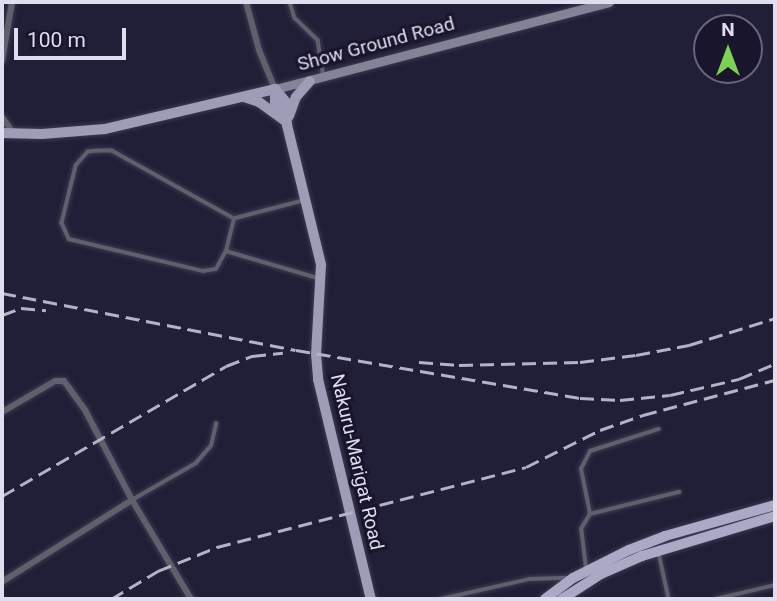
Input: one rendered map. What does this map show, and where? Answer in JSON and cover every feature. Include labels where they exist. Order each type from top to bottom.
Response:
[{"type":"highway","points":[[545,599],[586,570],[665,536],[775,505]]},
{"type":"highway","points":[[562,599],[601,574],[658,550],[775,516]]},
{"type":"main road","name":"Show Ground Road","points":[[275,89],[609,2]]},
{"type":"main road","points":[[242,97],[259,102],[286,123],[296,97],[310,81]]},
{"type":"main road","points":[[2,133],[105,129],[275,89]]},
{"type":"main road","name":"Nakuru-Marigat Road","points":[[275,89],[285,101],[286,123],[322,278],[316,349],[318,379],[371,599]]},
{"type":"street","points":[[2,61],[12,2]]},
{"type":"street","points":[[246,2],[275,89]]},
{"type":"street","points":[[2,117],[14,134]]},
{"type":"street","points":[[2,412],[55,381],[64,381],[90,420],[132,500],[191,599]]},
{"type":"street","points":[[2,582],[132,500]]},
{"type":"lane","points":[[290,2],[299,23],[318,40],[324,78]]},
{"type":"lane","points":[[234,219],[226,251],[216,269],[204,271],[69,239],[62,223],[76,166],[88,152],[112,151],[234,219],[305,200]]},
{"type":"lane","points":[[226,251],[322,278]]},
{"type":"lane","points":[[132,500],[195,463],[211,446],[216,424]]},
{"type":"lane","points":[[590,514],[581,469],[590,451],[659,429]]},
{"type":"lane","points":[[586,570],[581,528],[590,514],[679,492]]},
{"type":"lane","points":[[658,550],[669,599]]},
{"type":"lane","points":[[441,599],[530,579],[573,578]]},
{"type":"lane","points":[[716,599],[775,585]]},
{"type":"railway","points":[[2,293],[296,350],[580,398],[620,400],[670,395],[739,379],[775,364]]},
{"type":"railway","points":[[2,315],[21,308],[46,310]]},
{"type":"railway","points":[[419,362],[459,365],[580,362],[689,345],[775,318]]},
{"type":"railway","points":[[2,496],[226,366],[252,356],[283,353]]},
{"type":"railway","points":[[111,599],[158,571],[217,547],[526,467],[600,430],[643,415],[775,380]]}]
